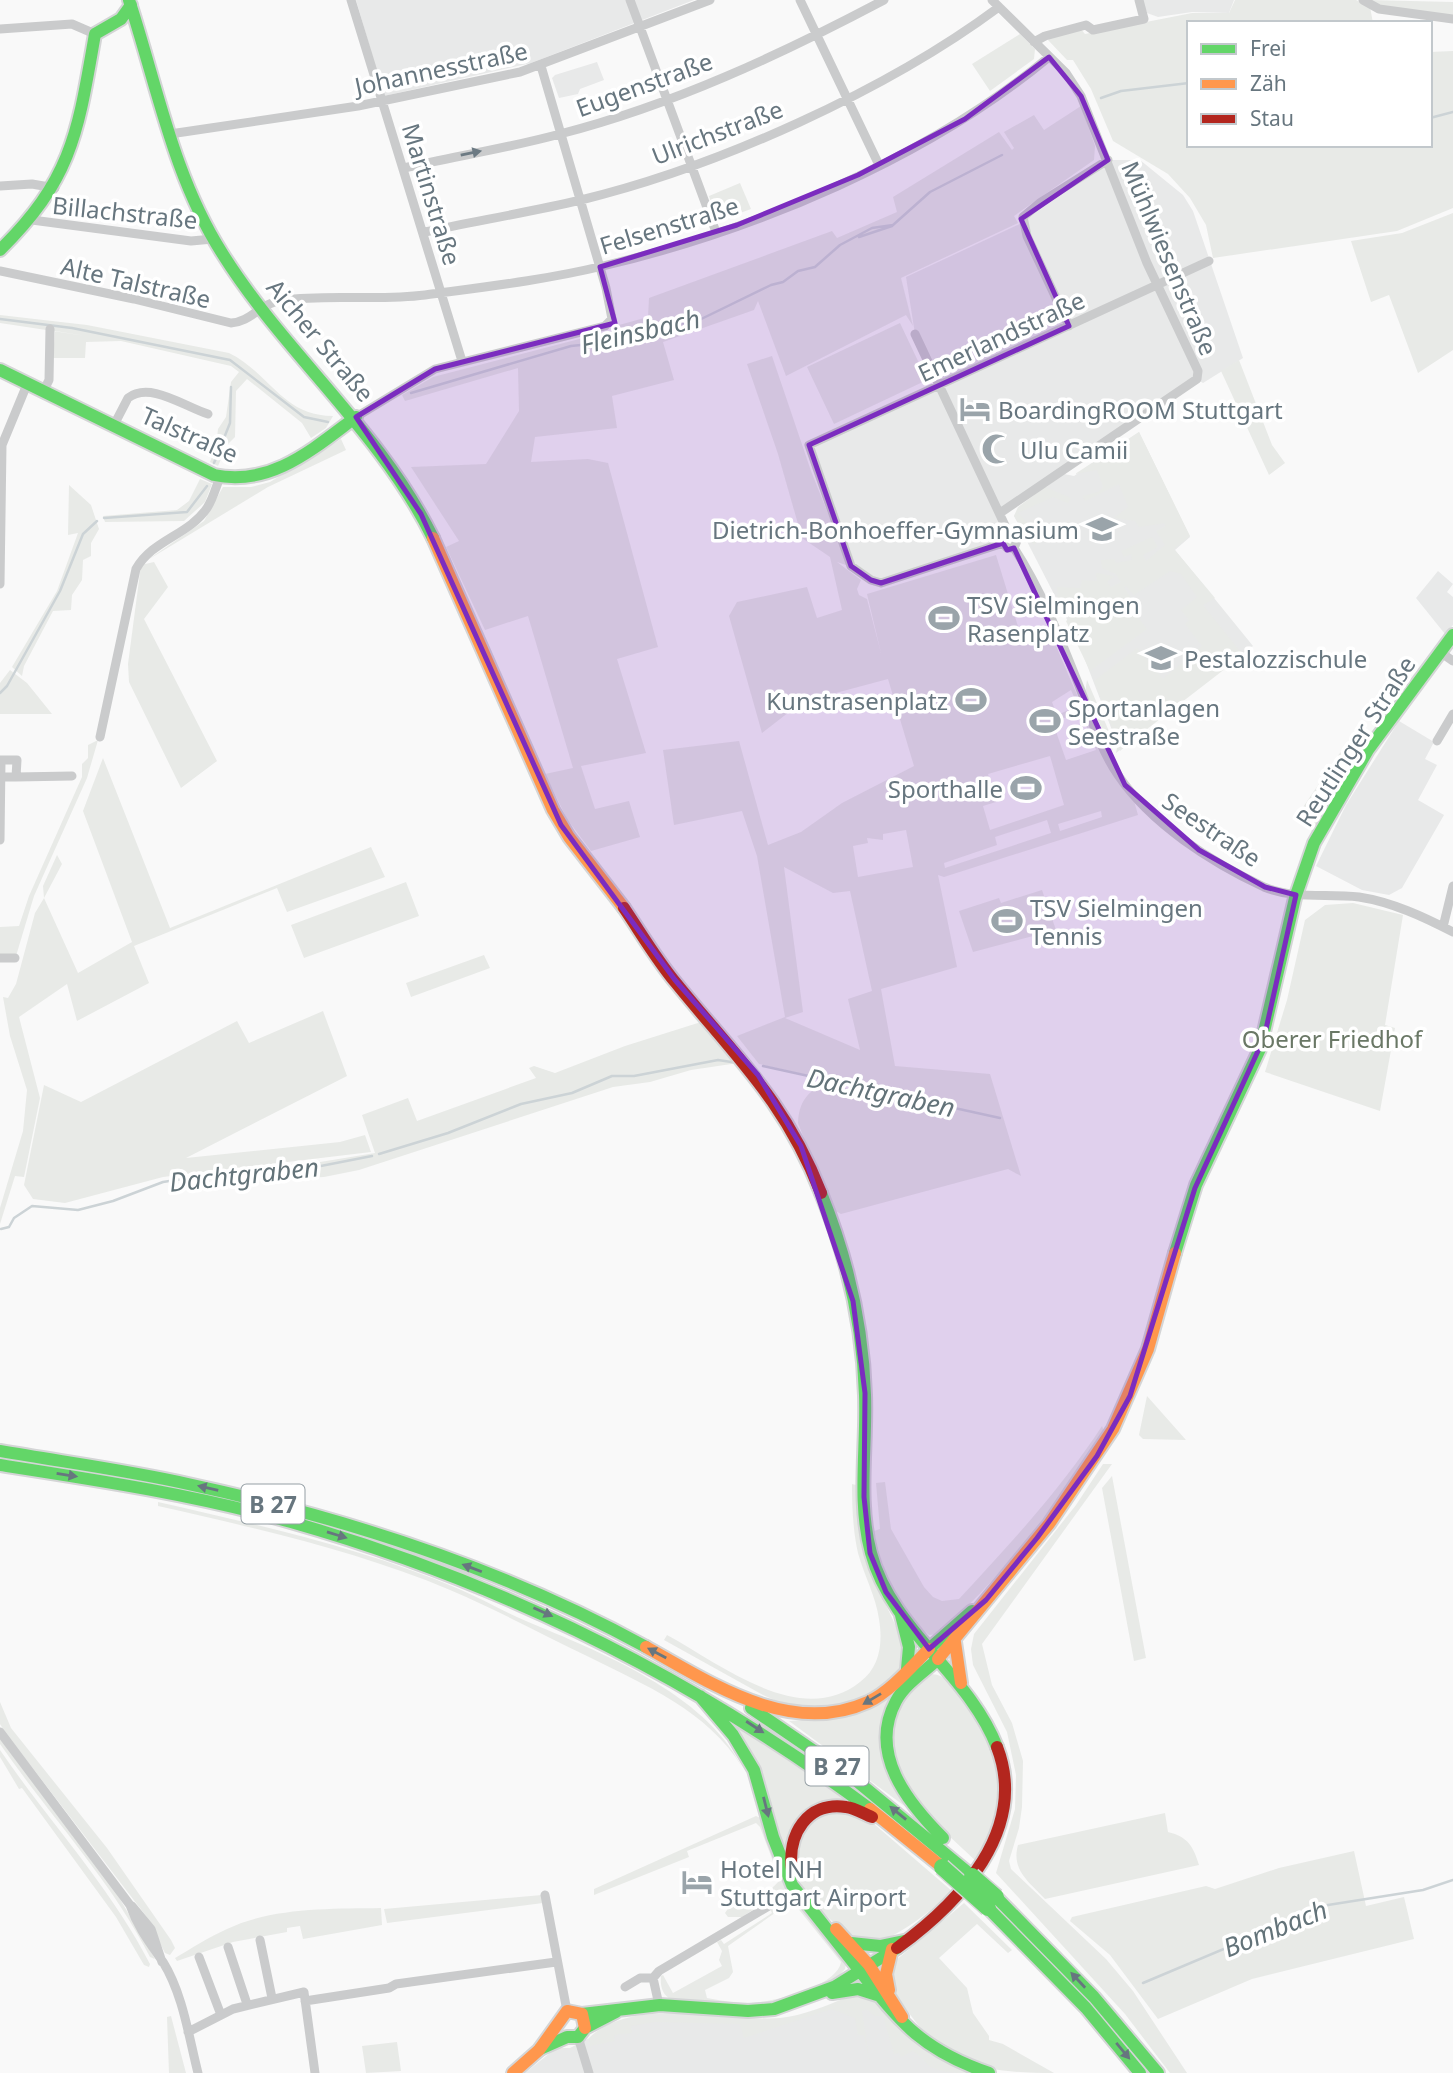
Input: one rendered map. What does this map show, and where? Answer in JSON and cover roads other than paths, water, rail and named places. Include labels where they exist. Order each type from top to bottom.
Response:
[{"type":"main road","points":[[0,250],[32,220],[55,188],[73,145],[95,34],[121,19],[130,3]]},
{"type":"main road","name":"Aicher Straße","points":[[130,3],[191,194],[214,239],[260,309],[356,417],[397,471],[421,514],[561,825],[666,970],[766,1086],[812,1172],[853,1301],[862,1357],[864,1497],[870,1553],[886,1592],[901,1615]]},
{"type":"main road","name":"Talstraße","points":[[0,370],[220,477],[242,480],[268,475],[356,417]]},
{"type":"main road","name":"Reutlinger Straße","points":[[986,1600],[1063,1504],[1125,1407],[1152,1340],[1195,1188],[1248,1077],[1270,1017],[1296,895],[1318,836],[1386,726],[1447,656],[1453,635]]},
{"type":"main road","name":"B 27","points":[[0,1451],[199,1486],[293,1508],[381,1534],[536,1593],[642,1645],[716,1686],[841,1769],[1094,1997],[1158,2073]]},
{"type":"main road","name":"B 27","points":[[0,1465],[196,1499],[290,1522],[380,1549],[535,1608],[625,1651],[697,1691],[784,1745],[946,1862]]},
{"type":"main road","points":[[716,1686],[783,1712],[826,1715],[870,1701],[907,1669],[955,1642],[986,1600]]},
{"type":"main road","points":[[946,1862],[944,1838],[904,1795],[891,1769],[886,1745],[890,1716],[897,1700],[934,1654],[986,1600]]},
{"type":"main road","points":[[821,1995],[898,1945],[943,1909],[976,1875],[993,1846],[1002,1816],[1005,1774],[996,1739],[986,1717],[961,1683],[901,1615]]},
{"type":"main road","points":[[901,1615],[909,1647],[907,1669]]},
{"type":"main road","points":[[955,1642],[961,1683]]},
{"type":"main road","points":[[697,1691],[707,1708],[733,1735],[754,1770],[776,1847],[792,1885],[903,2018],[939,2053],[989,2073]]},
{"type":"main road","name":"B 27","points":[[851,1942],[813,1906],[798,1884],[790,1862],[791,1840],[800,1824],[825,1808],[847,1807],[884,1819]]},
{"type":"main road","name":"B 27","points":[[992,1903],[1140,2073]]},
{"type":"main road","points":[[851,1942],[864,1968]]},
{"type":"main road","points":[[851,1942],[880,1946],[898,1945]]},
{"type":"main road","points":[[883,1994],[886,1975],[898,1945]]},
{"type":"main road","points":[[513,2073],[573,2025],[610,2008],[618,2010],[659,2005],[755,2011],[858,1989],[883,1994]]},
{"type":"street","name":"Martinstraße","points":[[351,0],[425,232],[462,361]]},
{"type":"street","points":[[630,0],[716,232]]},
{"type":"street","name":"Johannesstraße","points":[[170,134],[383,101],[541,66],[710,0]]},
{"type":"street","points":[[800,0],[878,165]]},
{"type":"street","name":"Eugenstraße","points":[[404,168],[561,134],[666,98],[817,35],[884,0]]},
{"type":"street","name":"Mühlwiesenstraße","points":[[992,0],[1066,73],[1081,96],[1157,285],[1197,366],[1196,379],[1000,513]]},
{"type":"street","points":[[1034,42],[1045,36],[1086,25],[1093,30],[1144,19],[1139,0]]},
{"type":"street","points":[[1363,0],[1379,9],[1453,19]]},
{"type":"street","name":"Ulrichstraße","points":[[425,232],[581,200],[691,164],[847,99],[933,52],[999,7]]},
{"type":"street","points":[[0,29],[72,24],[95,34]]},
{"type":"street","name":"Felsenstraße","points":[[260,309],[284,300],[370,299],[442,292],[600,267],[716,232],[878,165],[965,119],[1049,57]]},
{"type":"street","points":[[356,417],[426,374],[462,361],[609,323],[612,311],[541,66]]},
{"type":"street","points":[[1069,326],[1027,236],[1023,217],[1041,202],[1108,160]]},
{"type":"street","points":[[0,186],[32,184],[55,188]]},
{"type":"street","name":"Billachstraße","points":[[32,220],[191,241],[214,239]]},
{"type":"street","name":"Emerlandstraße","points":[[1003,543],[881,583],[871,580],[851,566],[809,445],[1209,261]]},
{"type":"street","name":"Alte Talstraße","points":[[0,271],[134,299],[224,323],[243,321],[260,309]]},
{"type":"street","points":[[44,390],[49,380],[50,329]]},
{"type":"street","name":"Seestraße","points":[[915,334],[1009,534],[1018,540],[1014,548],[1049,613],[1103,748],[1132,793],[1164,825],[1199,850],[1265,887],[1296,895],[1363,898],[1392,905],[1453,932]]},
{"type":"street","points":[[0,584],[2,445],[28,382]]},
{"type":"street","name":"Talstraße","points":[[114,425],[128,398],[141,393],[160,395],[208,414]]},
{"type":"street","points":[[100,737],[136,569],[150,551],[202,516],[211,502],[220,477]]},
{"type":"street","points":[[1009,534],[1003,543],[1007,548],[1014,548]]},
{"type":"street","points":[[1437,741],[1453,714]]},
{"type":"street","points":[[0,840],[1,760],[17,760],[16,777]]},
{"type":"street","points":[[1,777],[72,776]]},
{"type":"street","points":[[1443,927],[1453,886]]},
{"type":"street","points":[[0,958],[15,958]]},
{"type":"street","points":[[0,1732],[33,1780],[151,1929],[188,2032],[198,2073]]},
{"type":"street","points":[[545,1895],[556,1962],[589,2073]]},
{"type":"street","points":[[625,1987],[640,1978],[653,1978],[659,1971],[779,1900]]},
{"type":"street","points":[[260,1940],[272,1997]]},
{"type":"street","points":[[228,1947],[247,2004]]},
{"type":"street","points":[[199,1957],[221,2015]]},
{"type":"street","points":[[188,2032],[247,2004],[272,1997],[304,1997],[556,1962]]},
{"type":"street","points":[[653,1978],[659,2005]]},
{"type":"street","points":[[304,1997],[315,2073]]},
{"type":"waterway","name":"Fleinsbach","points":[[1101,98],[1121,91],[1187,83]]},
{"type":"waterway","name":"Fleinsbach","points":[[1432,117],[1453,112]]},
{"type":"waterway","name":"Fleinsbach","points":[[411,393],[571,346],[610,342],[675,323],[691,324],[771,285],[783,282],[798,271],[815,267],[840,245],[872,228],[893,225],[930,192],[1002,155]]},
{"type":"waterway","name":"Fleinsbach","points":[[859,237],[892,226]]},
{"type":"waterway","name":"Fleinsbach","points":[[0,319],[72,328],[230,360],[304,417],[328,422]]},
{"type":"waterway","points":[[214,463],[230,423],[231,387]]},
{"type":"waterway","points":[[104,518],[187,512],[207,486]]},
{"type":"waterway","points":[[0,693],[7,686],[60,591],[83,534],[97,521]]},
{"type":"waterway","name":"Dachtgraben","points":[[379,1154],[448,1133],[521,1104],[572,1093],[612,1076],[634,1076],[718,1060],[738,1063]]},
{"type":"waterway","name":"Dachtgraben","points":[[763,1066],[1000,1118]]},
{"type":"waterway","name":"Dachtgraben","points":[[1,1229],[9,1227],[14,1218],[32,1206],[78,1210],[113,1201],[163,1182],[254,1168],[290,1172],[372,1156]]},
{"type":"waterway","name":"Bombach","points":[[1143,1983],[1328,1905],[1423,1890],[1453,1880]]},
{"type":"place","name":"BoardingROOM Stuttgart","points":[[975,409]]},
{"type":"place","name":"Ulu Camii","points":[[997,449]]},
{"type":"place","name":"Dietrich-Bonhoeffer-Gymnasium","points":[[1102,529]]},
{"type":"place","name":"TSV Sielmingen Rasenplatz","points":[[944,618]]},
{"type":"place","name":"Pestalozzischule","points":[[1161,658]]},
{"type":"place","name":"Kunstrasenplatz","points":[[971,700]]},
{"type":"place","name":"Sportanlagen Seestraße","points":[[1045,721]]},
{"type":"place","name":"Sporthalle","points":[[1026,788]]},
{"type":"place","name":"TSV Sielmingen Tennis","points":[[1007,921]]},
{"type":"place","name":"Hotel NH Stuttgart Airport","points":[[697,1882]]},
{"type":"park label","name":"Oberer Friedhof","points":[[1332,1038]]}]
